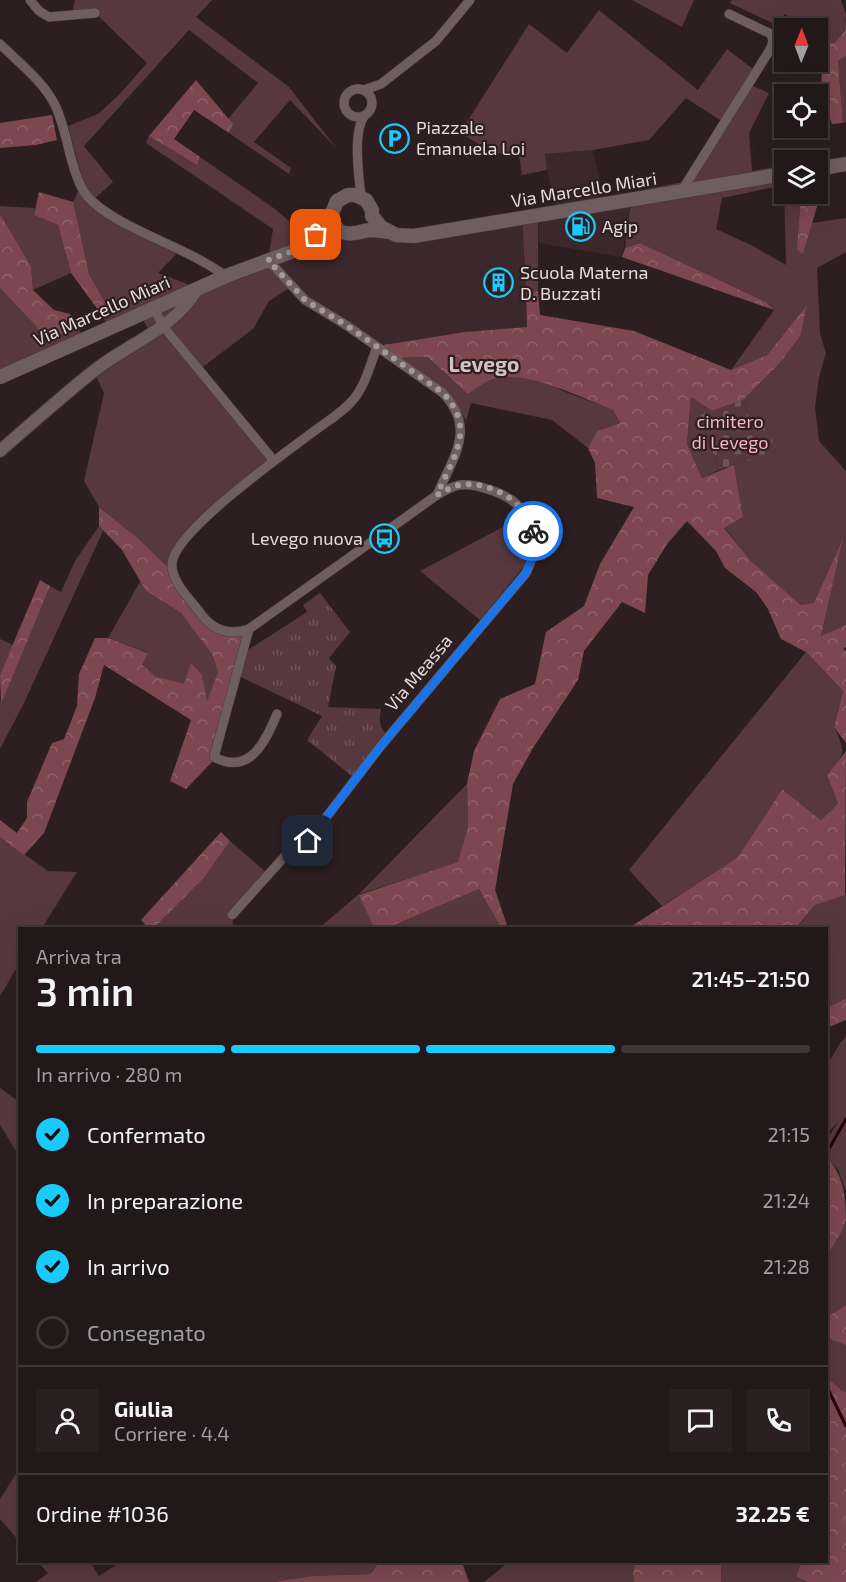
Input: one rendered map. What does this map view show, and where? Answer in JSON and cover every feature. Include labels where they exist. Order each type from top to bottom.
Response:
[{"type":"main road","points":[[828,167],[846,164]]},
{"type":"main road","name":"Via Marcello Miari","points":[[0,377],[226,276],[299,249],[326,230],[337,228],[347,234],[359,234],[364,231],[414,236],[774,176]]},
{"type":"main road","name":"Via Marcello Miari","points":[[316,235],[332,213],[337,201],[355,196]]},
{"type":"main road","points":[[355,196],[370,204],[372,216],[381,227],[389,232]]},
{"type":"main road","points":[[332,213],[337,228]]},
{"type":"main road","points":[[364,231],[372,216]]},
{"type":"street","points":[[30,0],[39,11],[49,17],[94,13]]},
{"type":"street","points":[[359,128],[353,115],[345,107],[345,98],[351,91],[364,90],[381,84],[436,41],[470,0]]},
{"type":"street","points":[[681,192],[771,48],[771,34],[729,14]]},
{"type":"street","points":[[0,44],[35,79],[55,105],[80,183],[93,201],[136,229],[198,259],[226,276]]},
{"type":"street","points":[[355,196],[359,128],[372,104],[370,96],[364,90]]},
{"type":"street","points":[[353,115],[360,117],[365,115]]},
{"type":"street","name":"Via Meassa","points":[[268,260],[305,300],[346,325],[443,393],[458,414],[461,429],[459,447],[437,495]]},
{"type":"street","points":[[0,451],[96,369],[163,326],[188,305],[198,288]]},
{"type":"street","points":[[154,308],[163,326],[274,461]]},
{"type":"street","points":[[249,629],[241,632],[225,631],[208,623],[174,577],[173,557],[196,526],[274,461],[354,400],[363,384],[376,347]]},
{"type":"street","name":"Via Meassa","points":[[232,915],[286,855],[308,841],[380,747],[526,573],[531,564],[534,546],[532,527],[524,510],[501,493],[469,485],[449,488],[249,629]]},
{"type":"street","points":[[249,629],[214,757],[225,763],[239,763],[252,756],[264,742],[277,714]]},
{"type":"shaded area","points":[[593,150],[603,197],[632,192],[622,257],[539,243],[538,213],[555,209],[544,154]]},
{"type":"shaded area","points":[[522,215],[527,327],[465,332],[377,346],[307,300],[268,260],[304,247],[389,232],[396,235]]},
{"type":"green space","points":[[75,0],[212,0],[196,17],[289,87],[337,149],[290,100],[254,142],[291,168],[289,174],[229,133],[232,124],[228,119],[258,83],[189,30],[84,146],[113,182],[93,200],[180,250],[158,273],[198,288],[268,260],[273,229],[146,143],[149,136],[196,164],[200,157],[275,209],[289,221],[304,247],[269,261],[279,265],[293,286],[269,301],[253,329],[200,369],[274,461],[196,526],[174,562],[177,576],[139,539],[99,507],[84,481],[104,393],[95,374],[151,334],[140,315],[110,329],[101,314],[108,307],[89,274],[73,202],[83,182],[68,126],[98,114],[119,95],[147,63],[95,13],[71,16]]},
{"type":"green space","points":[[632,0],[694,0],[682,27]]},
{"type":"green space","points":[[732,0],[841,0],[846,14],[845,31],[834,43],[828,44],[828,18],[790,18],[785,14],[782,18],[774,18],[774,24],[730,3]]},
{"type":"green space","points":[[599,10],[698,90],[727,49],[753,69],[746,83],[769,93],[749,133],[752,171],[774,167],[774,187],[722,198],[716,229],[753,246],[786,265],[784,204],[801,204],[803,254],[812,223],[846,218],[846,252],[817,268],[820,334],[826,353],[819,377],[815,406],[819,441],[846,471],[846,625],[821,637],[841,542],[814,604],[801,605],[752,562],[724,527],[743,517],[734,465],[776,450],[753,430],[743,400],[780,363],[801,335],[805,307],[767,355],[731,370],[774,310],[766,302],[640,243],[625,248],[632,192],[693,180],[726,124],[686,98],[649,140],[593,150],[545,154],[547,170],[522,175],[518,150],[496,154],[460,133],[529,24],[567,53]]},
{"type":"green space","points":[[846,20],[846,56],[838,61],[843,123],[832,124],[828,113],[828,84],[821,84],[822,72],[828,72],[828,44],[834,43],[845,31]]},
{"type":"green space","points":[[846,56],[846,122],[843,123],[838,61]]},
{"type":"green space","points":[[196,80],[233,124],[229,133],[194,110],[174,139],[200,157],[197,165],[149,136]]},
{"type":"green space","points":[[52,115],[57,140],[36,145],[0,148],[0,123]]},
{"type":"green space","points":[[39,192],[73,202],[89,274],[108,307],[101,314],[71,273],[58,225],[34,215]]},
{"type":"green space","points":[[800,204],[818,204],[803,254],[797,250]]},
{"type":"green space","points":[[0,206],[35,208],[34,215],[58,225],[71,273],[33,290],[31,266],[0,214]]},
{"type":"green space","points":[[538,213],[538,291],[526,294],[522,215]]},
{"type":"green space","points":[[0,214],[31,266],[33,290],[54,310],[70,314],[78,327],[48,339],[0,288]]},
{"type":"green space","points":[[640,243],[766,302],[774,310],[622,257],[625,248]]},
{"type":"green space","points":[[0,288],[48,339],[78,327],[85,341],[0,383]]},
{"type":"green space","points":[[538,291],[540,315],[634,331],[731,370],[767,355],[806,306],[801,335],[780,363],[743,400],[712,411],[691,397],[687,444],[702,478],[734,465],[743,517],[724,528],[752,562],[801,605],[814,603],[843,538],[821,636],[846,625],[846,647],[843,649],[846,651],[846,743],[834,727],[843,691],[806,652],[781,639],[768,609],[756,592],[725,568],[716,551],[687,521],[667,544],[648,575],[645,613],[622,602],[584,651],[578,680],[533,748],[513,784],[495,890],[508,927],[500,927],[479,889],[389,927],[374,927],[359,895],[458,862],[468,827],[467,784],[474,751],[500,699],[535,684],[546,632],[584,606],[600,564],[634,507],[597,498],[595,463],[588,448],[597,431],[620,423],[613,410],[551,385],[517,378],[502,377],[488,381],[468,394],[427,357],[396,358],[377,346],[465,332],[527,327],[526,294]]},
{"type":"green space","points":[[427,357],[451,379],[488,380],[512,376],[548,383],[613,410],[620,423],[597,431],[588,448],[552,420],[471,403],[466,421],[445,391],[396,358]]},
{"type":"green space","points":[[691,397],[712,411],[700,415],[719,470],[702,478],[687,444]]},
{"type":"green space","name":"cimitero di Levego","points":[[743,400],[753,430],[767,425],[776,451],[719,470],[700,415]]},
{"type":"green space","points":[[99,507],[139,539],[177,576],[210,620],[227,629],[252,625],[248,650],[213,761],[186,789],[170,781],[191,720],[104,665],[95,698],[44,833],[24,855],[0,837],[0,820],[17,833],[27,818],[27,802],[52,743],[64,739],[77,706],[79,674],[95,638],[108,638],[148,653],[142,665],[155,676],[184,684],[191,663],[202,675],[207,701],[218,672],[213,656],[181,613],[146,591],[122,550],[99,526]]},
{"type":"green space","points":[[520,518],[524,526],[526,543],[525,565],[480,620],[420,571]]},
{"type":"green space","points":[[99,526],[103,531],[24,703],[0,749],[0,703],[50,586],[61,592],[75,561]]},
{"type":"green space","points":[[40,580],[50,586],[1,704],[0,675]]},
{"type":"green space","points":[[141,580],[146,591],[181,613],[213,656],[218,672],[207,702],[191,664],[185,685],[155,676],[141,665],[147,652],[108,638]]},
{"type":"green space","points":[[320,593],[350,632],[329,658],[336,666],[328,707],[381,709],[380,723],[387,735],[353,777],[307,740],[322,716],[239,676],[248,650],[307,612],[303,605]]},
{"type":"green space","points":[[0,639],[13,645],[0,675]]},
{"type":"green space","points":[[806,652],[843,691],[834,726],[841,742],[842,752],[827,775],[838,804],[821,820],[782,789],[738,857],[662,906],[629,870]]},
{"type":"green space","points":[[846,751],[845,895],[815,905],[797,927],[632,926],[738,857],[782,789],[821,820],[838,804],[827,775]]},
{"type":"green space","points":[[467,784],[468,827],[458,863],[359,894]]},
{"type":"green space","points":[[221,832],[230,841],[204,878],[155,927],[147,927],[141,920]]},
{"type":"green space","points":[[0,837],[48,871],[77,872],[43,927],[18,927],[18,966],[0,996]]},
{"type":"green space","points":[[230,841],[267,873],[232,912],[233,927],[155,927],[204,878]]},
{"type":"green space","points":[[479,889],[500,927],[389,927]]},
{"type":"green space","points":[[846,893],[846,998],[828,1007],[828,927],[798,927],[815,905]]},
{"type":"green space","points":[[359,894],[374,927],[320,927]]},
{"type":"green space","points":[[846,998],[846,1020],[828,1028],[828,1007]]},
{"type":"green space","points":[[846,1037],[846,1192],[838,1169],[828,1159],[828,1138],[838,1122],[828,1132],[828,1063]]},
{"type":"green space","points":[[0,1088],[18,1101],[18,1149],[16,1151],[0,1125]]},
{"type":"green space","points":[[828,1159],[837,1171],[843,1186],[846,1219],[828,1255]]},
{"type":"green space","points":[[846,1221],[846,1305],[828,1317],[828,1255]]},
{"type":"green space","points":[[846,1305],[846,1345],[828,1338],[828,1317]]},
{"type":"green space","points":[[828,1338],[846,1345],[846,1392],[828,1378]]},
{"type":"green space","points":[[828,1378],[846,1392],[846,1582],[808,1582],[796,1577],[801,1563],[828,1563]]},
{"type":"green space","points":[[18,1471],[18,1540],[0,1519],[0,1499]]},
{"type":"green space","points":[[39,1563],[91,1563],[99,1576],[119,1563],[378,1563],[371,1574],[312,1576],[273,1582],[36,1582],[48,1573]]},
{"type":"green space","points":[[378,1563],[462,1563],[469,1582],[273,1582],[312,1576],[371,1574]]},
{"type":"green space","points":[[508,1563],[636,1563],[633,1573],[634,1582],[484,1582]]},
{"type":"green space","points":[[636,1563],[721,1563],[721,1582],[634,1582],[633,1573]]},
{"type":"green space","points":[[721,1563],[801,1563],[796,1577],[808,1582],[721,1582]]},
{"type":"waterway","points":[[828,1150],[846,1119]]},
{"type":"waterway","points":[[828,1389],[846,1426]]},
{"type":"way so far","points":[[316,235],[299,249],[268,260],[305,300],[346,325],[449,399],[458,414],[461,438],[456,455],[437,495],[460,485],[480,486],[501,493],[524,510],[533,531]]},
{"type":"place","name":"Piazzale Emanuela Loi","points":[[395,138]]},
{"type":"place","name":"Agip","points":[[581,227]]},
{"type":"place","name":"Scuola Materna D. Buzzati","points":[[499,283]]},
{"type":"place","name":"Levego nuova","points":[[384,539]]},
{"type":"district","name":"Levego","points":[[484,365]]},
{"type":"route","points":[[308,841],[380,747],[526,573],[533,555],[533,531]]}]
